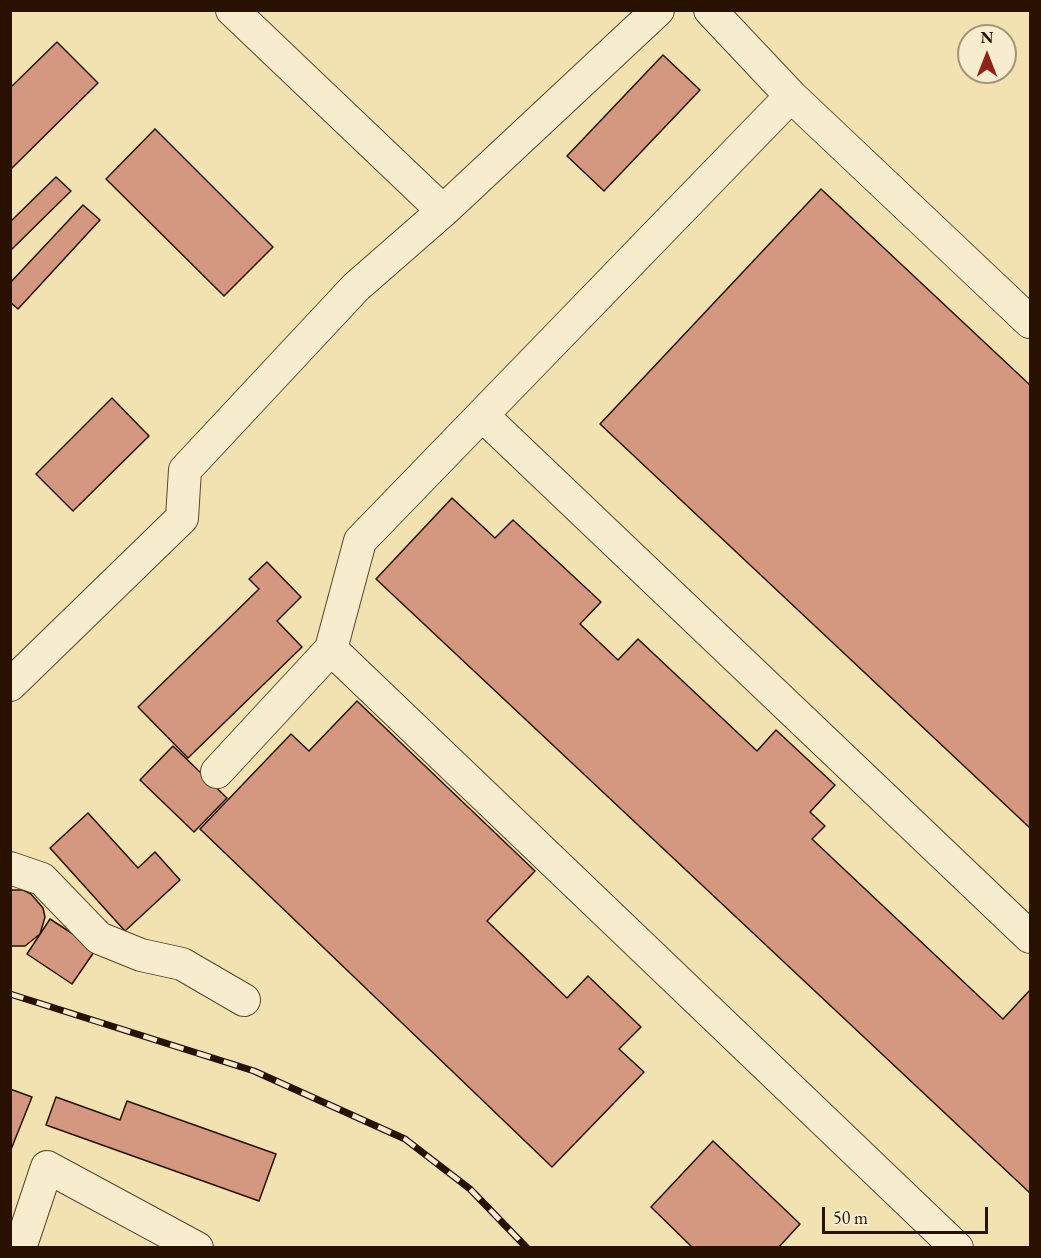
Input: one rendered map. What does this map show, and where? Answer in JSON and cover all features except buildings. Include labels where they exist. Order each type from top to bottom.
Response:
[{"type":"lane","points":[[232,10],[443,211]]},
{"type":"lane","points":[[10,685],[182,518],[185,470],[356,287],[443,211],[658,10]]},
{"type":"lane","points":[[710,10],[791,96],[1030,322]]},
{"type":"lane","points":[[218,772],[331,649],[360,541],[791,96]]},
{"type":"lane","points":[[482,415],[1030,937]]},
{"type":"lane","points":[[331,649],[957,1248]]},
{"type":"lane","points":[[10,868],[42,879],[99,939],[141,955],[182,964],[244,1000]]},
{"type":"lane","points":[[20,1248],[47,1167],[179,1243]]},
{"type":"railway","points":[[10,994],[254,1071],[405,1139],[470,1189],[527,1248]]}]
